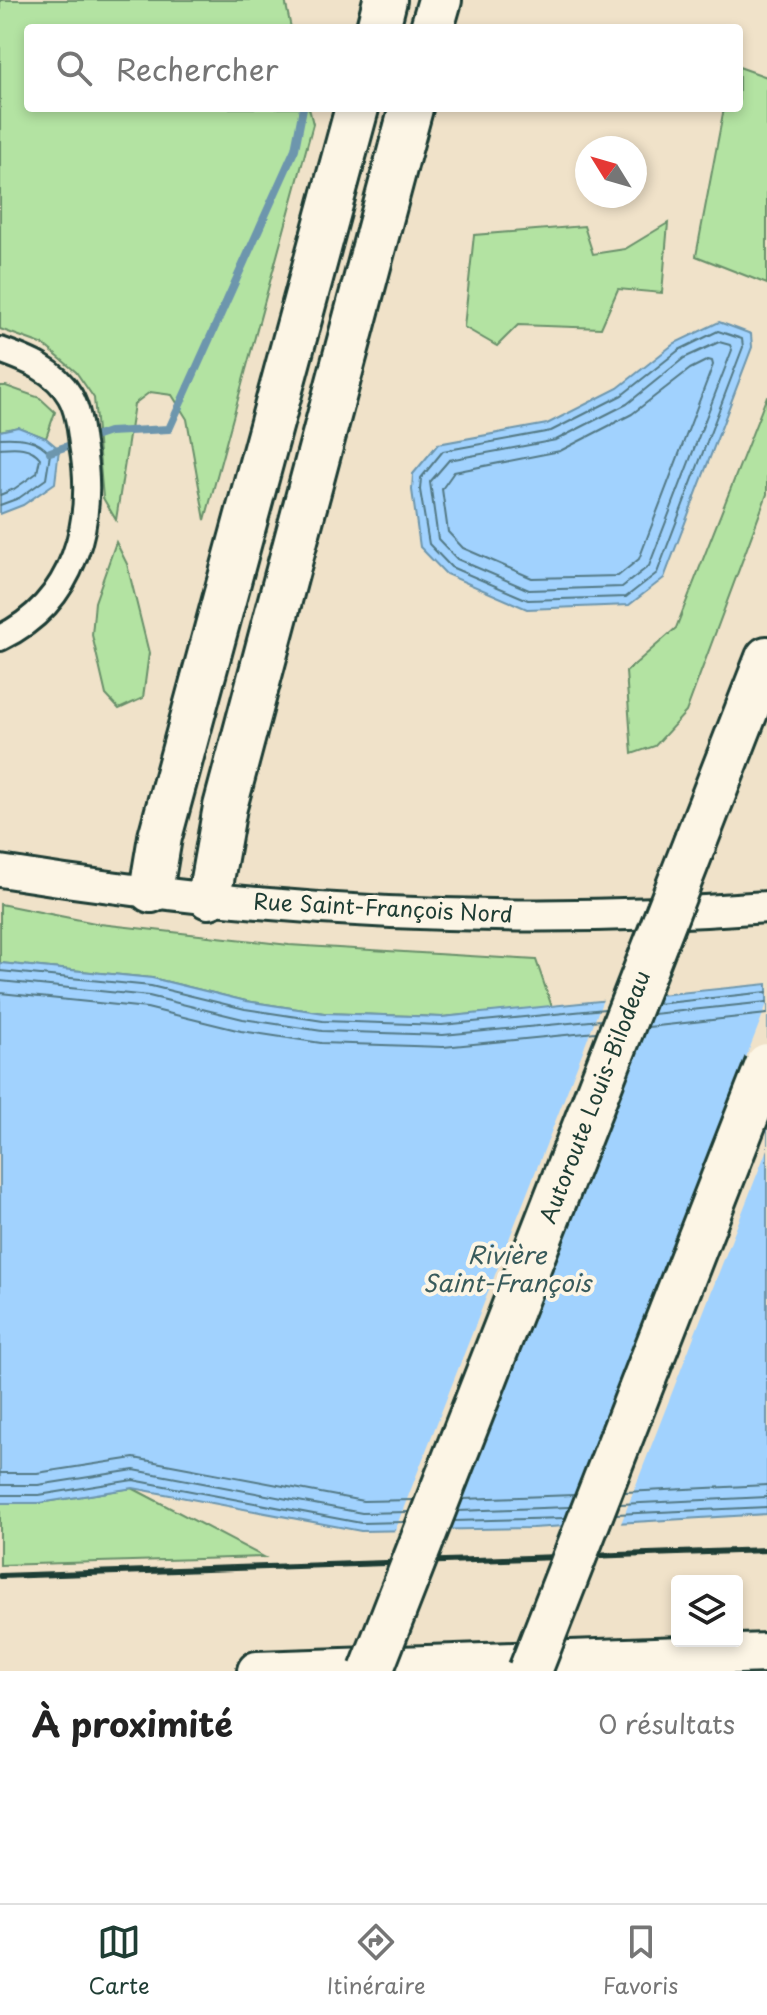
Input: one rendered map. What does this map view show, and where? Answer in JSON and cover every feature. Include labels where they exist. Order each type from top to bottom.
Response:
[{"type":"highway","points":[[379,24],[385,0]]},
{"type":"highway","points":[[433,24],[440,0]]},
{"type":"highway","points":[[151,891],[160,837],[356,112]]},
{"type":"highway","points":[[209,897],[225,807],[410,112]]},
{"type":"highway","name":"Autoroute Louis-Bilodeau","points":[[371,1671],[767,658]]},
{"type":"highway","points":[[530,1671],[767,1065]]},
{"type":"main road","points":[[257,1671],[767,1653]]},
{"type":"street","points":[[0,350],[43,368],[59,382],[77,413],[86,464],[83,536],[67,576],[31,619],[0,638]]},
{"type":"street","name":"Rue Saint-François Nord","points":[[0,871],[151,891],[349,910],[636,914],[767,907]]},
{"type":"green space","points":[[0,0],[285,0],[290,24],[24,24],[24,112],[310,112],[313,124],[205,520],[187,419],[172,395],[150,392],[134,404],[116,520],[103,498],[94,398],[76,372],[44,345],[0,329]]},
{"type":"green space","points":[[743,68],[767,77],[767,284],[696,256],[723,112],[743,112]]},
{"type":"green space","points":[[668,223],[662,293],[618,289],[601,328],[518,325],[497,346],[464,327],[474,235],[584,226],[593,254],[625,249]]},
{"type":"green space","points":[[0,386],[40,398],[55,412],[46,438],[18,427],[0,431]]},
{"type":"green space","points":[[767,396],[767,494],[686,712],[655,746],[632,754],[626,672],[676,628]]},
{"type":"green space","points":[[116,542],[127,564],[149,653],[143,698],[119,709],[106,695],[92,635],[95,602]]},
{"type":"green space","points":[[0,904],[100,924],[289,945],[536,960],[552,1007],[442,1017],[324,1013],[246,1001],[152,978],[0,963]]},
{"type":"green space","points":[[132,1488],[264,1557],[0,1565],[0,1503],[40,1503]]},
{"type":"water","points":[[719,322],[751,334],[752,347],[664,578],[629,605],[527,609],[446,574],[420,547],[412,490],[413,474],[438,444],[547,424],[618,388],[675,343]]},
{"type":"water","points":[[18,427],[46,438],[59,449],[55,483],[23,505],[0,514],[0,431]]},
{"type":"water","name":"Rivière Saint-François","points":[[0,963],[152,978],[246,1001],[324,1013],[442,1017],[767,984],[767,1514],[532,1528],[361,1531],[133,1488],[40,1503],[0,1503]]},
{"type":"pier","points":[[662,991],[450,1533],[393,1535],[604,997]]},
{"type":"pier","points":[[767,1004],[767,1149],[620,1526],[561,1530]]},
{"type":"waterway","points":[[50,452],[109,432],[169,429],[295,149],[302,112]]},
{"type":"railway","points":[[0,1576],[767,1550]]}]
